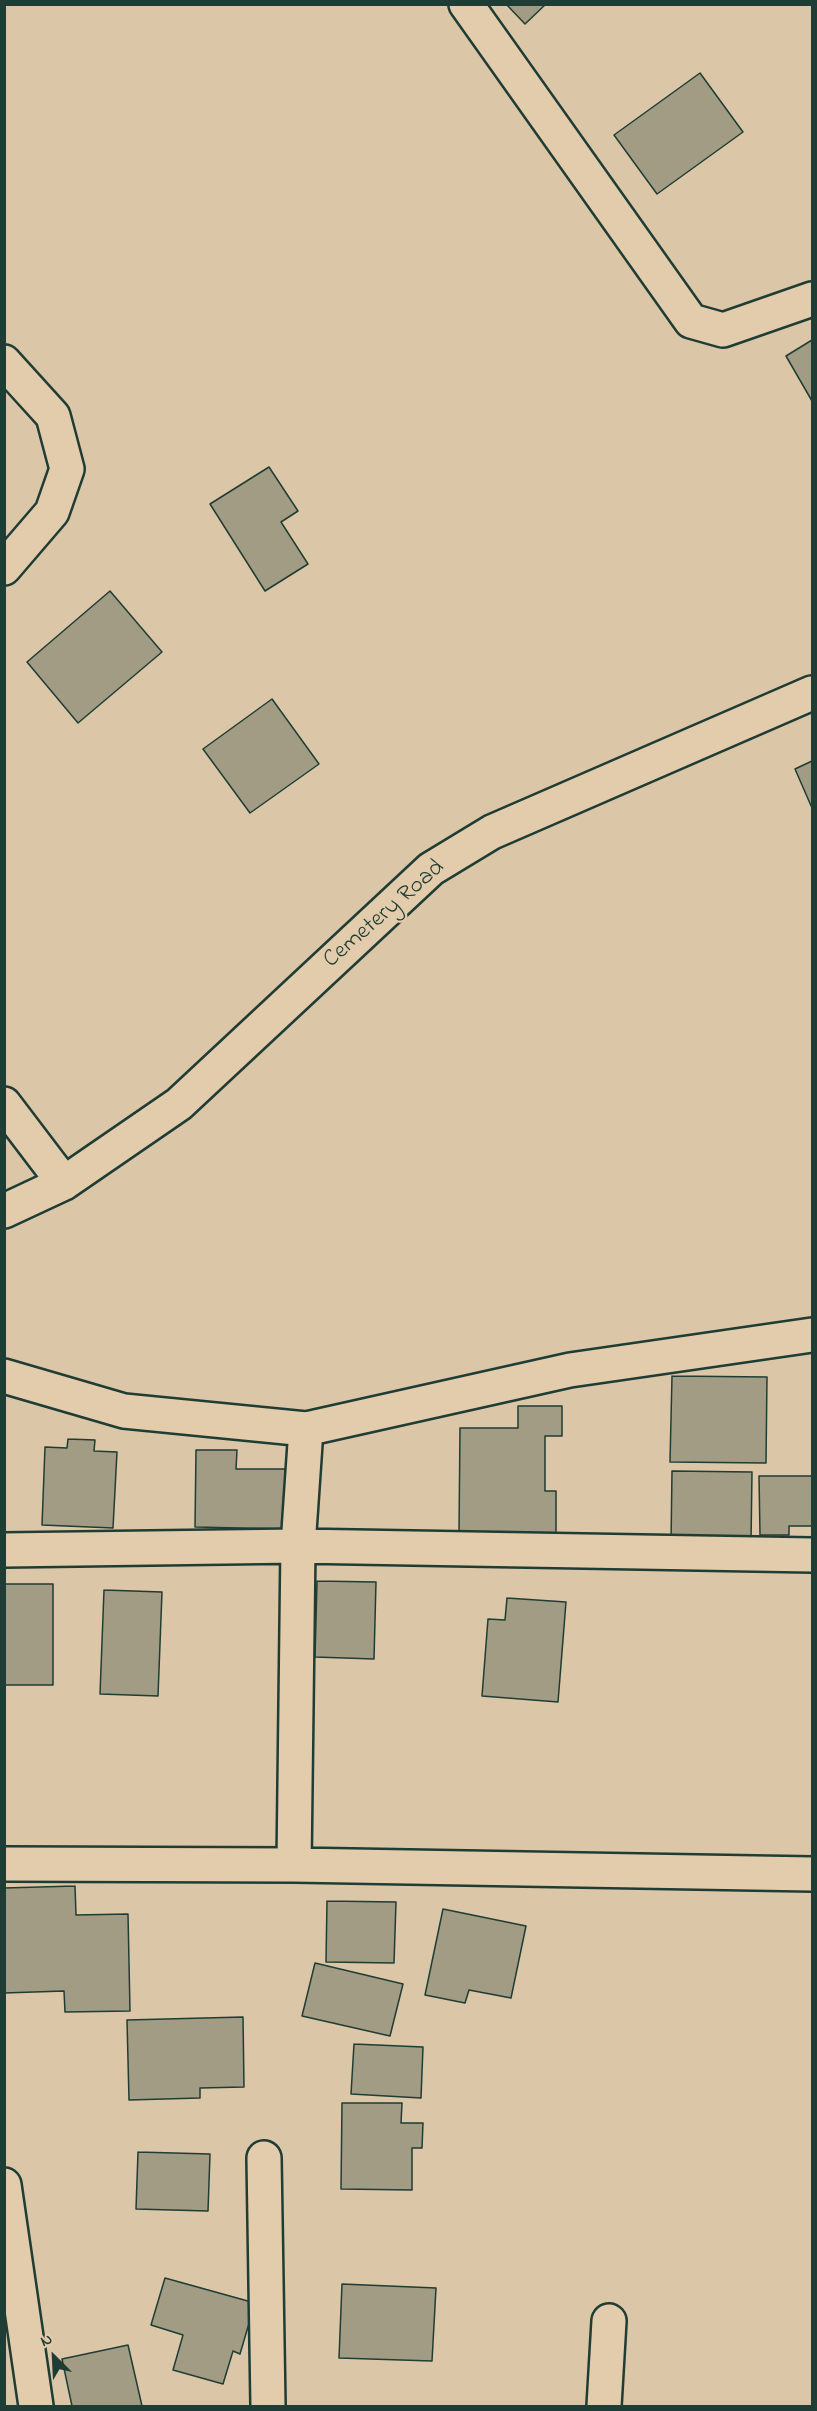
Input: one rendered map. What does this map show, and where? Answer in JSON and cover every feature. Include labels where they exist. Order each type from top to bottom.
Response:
[{"type":"street","points":[[466,4],[690,321],[723,330],[813,299]]},
{"type":"street","points":[[4,362],[53,416],[67,469],[52,512],[4,568]]},
{"type":"street","name":"Cemetery Road","points":[[4,1212],[64,1184],[179,1104],[431,869],[492,832],[813,693]]},
{"type":"street","points":[[4,1104],[64,1184]]},
{"type":"street","points":[[4,1376],[124,1411],[306,1429],[570,1370],[813,1335]]},
{"type":"street","points":[[294,1865],[298,1546],[306,1429]]},
{"type":"street","points":[[4,1550],[298,1546],[813,1555]]},
{"type":"street","points":[[4,1864],[294,1865],[813,1874]]},
{"type":"street","points":[[264,2158],[268,2406]]},
{"type":"street","points":[[4,2185],[36,2406]]},
{"type":"street","points":[[604,2406],[609,2321]]},
{"type":"building","points":[[506,4],[546,4],[525,24]]},
{"type":"building","points":[[700,73],[743,132],[657,194],[614,135]]},
{"type":"building","points":[[812,340],[812,401],[786,356]]},
{"type":"building","points":[[269,467],[298,511],[281,522],[308,564],[265,591],[210,504]]},
{"type":"building","points":[[110,591],[162,652],[78,723],[27,662]]},
{"type":"building","points":[[272,699],[319,764],[250,813],[203,749]]},
{"type":"building","points":[[812,761],[812,808],[795,769]]},
{"type":"building","points":[[672,1376],[767,1377],[766,1463],[670,1462]]},
{"type":"building","points":[[518,1406],[562,1406],[562,1436],[545,1436],[545,1491],[556,1491],[556,1534],[459,1533],[460,1428],[518,1428]]},
{"type":"building","points":[[68,1439],[95,1440],[94,1451],[117,1452],[113,1528],[42,1525],[45,1447],[67,1448]]},
{"type":"building","points":[[196,1450],[237,1450],[236,1469],[285,1469],[284,1529],[195,1527]]},
{"type":"building","points":[[672,1471],[752,1472],[751,1543],[671,1543]]},
{"type":"building","points":[[759,1476],[812,1476],[812,1526],[789,1526],[789,1535],[760,1535]]},
{"type":"building","points":[[317,1581],[376,1582],[374,1659],[315,1657]]},
{"type":"building","points":[[4,1584],[53,1584],[53,1685],[4,1685]]},
{"type":"building","points":[[104,1590],[162,1592],[158,1696],[100,1694]]},
{"type":"building","points":[[507,1598],[566,1602],[558,1702],[482,1696],[488,1619],[505,1620]]},
{"type":"building","points":[[75,1886],[76,1915],[128,1914],[130,2011],[65,2012],[64,1991],[4,1993],[4,1888]]},
{"type":"building","points":[[327,1901],[396,1902],[394,1963],[326,1962]]},
{"type":"building","points":[[443,1909],[526,1926],[511,1998],[469,1990],[465,2003],[425,1995]]},
{"type":"building","points":[[315,1963],[403,1984],[390,2036],[302,2016]]},
{"type":"building","points":[[243,2017],[244,2087],[200,2088],[200,2098],[129,2100],[127,2020]]},
{"type":"building","points":[[354,2044],[423,2047],[421,2098],[351,2094]]},
{"type":"building","points":[[342,2103],[402,2103],[401,2123],[423,2123],[422,2148],[412,2148],[412,2190],[341,2189]]},
{"type":"building","points":[[138,2152],[210,2154],[208,2211],[136,2209]]},
{"type":"building","points":[[165,2278],[255,2303],[240,2354],[233,2351],[223,2384],[173,2370],[183,2335],[151,2325]]},
{"type":"building","points":[[342,2284],[436,2288],[432,2361],[339,2358]]},
{"type":"building","points":[[128,2345],[142,2406],[72,2406],[62,2359]]}]
